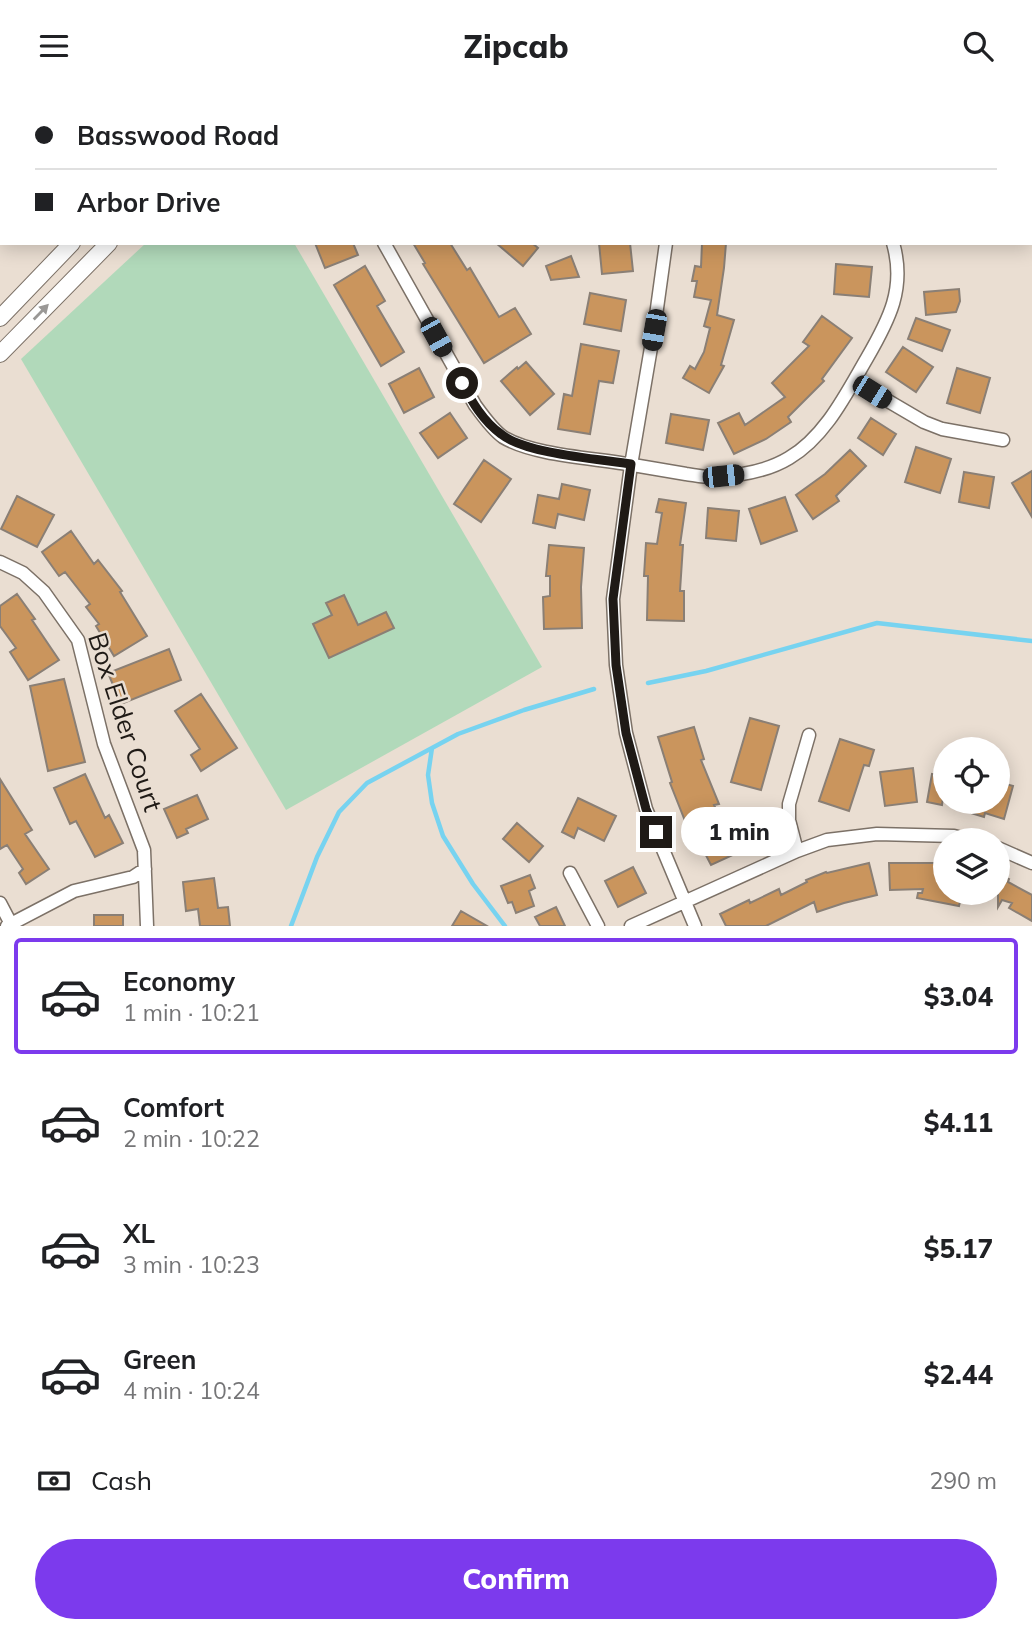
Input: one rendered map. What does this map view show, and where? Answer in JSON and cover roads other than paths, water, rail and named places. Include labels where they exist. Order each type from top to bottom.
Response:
[{"type":"main road","points":[[0,318],[70,245]]},
{"type":"main road","points":[[0,354],[107,245]]},
{"type":"street","points":[[385,245],[475,405],[502,436],[537,450],[708,477],[758,471],[790,458],[827,423],[854,381],[891,313],[896,295],[898,260],[894,245]]},
{"type":"street","points":[[666,245],[613,599],[616,665],[626,733],[646,809],[695,926]]},
{"type":"street","points":[[854,381],[924,422],[942,429],[1003,440]]},
{"type":"street","name":"Box Elder Court","points":[[0,562],[23,573],[44,592],[78,640],[104,744],[144,850],[147,926]]},
{"type":"street","points":[[797,851],[789,820],[789,804],[809,735]]},
{"type":"street","points":[[631,926],[827,840],[877,834],[933,835]]},
{"type":"street","points":[[1010,853],[1032,863]]},
{"type":"street","points":[[0,903],[9,925],[74,891],[132,877],[145,869]]},
{"type":"street","points":[[570,873],[598,926]]},
{"type":"waterway","points":[[648,683],[706,671],[877,623],[1032,641]]},
{"type":"waterway","points":[[291,926],[317,857],[339,812],[367,783],[458,734],[594,689]]},
{"type":"waterway","points":[[432,748],[428,775],[432,803],[443,836],[473,884],[505,926]]}]
